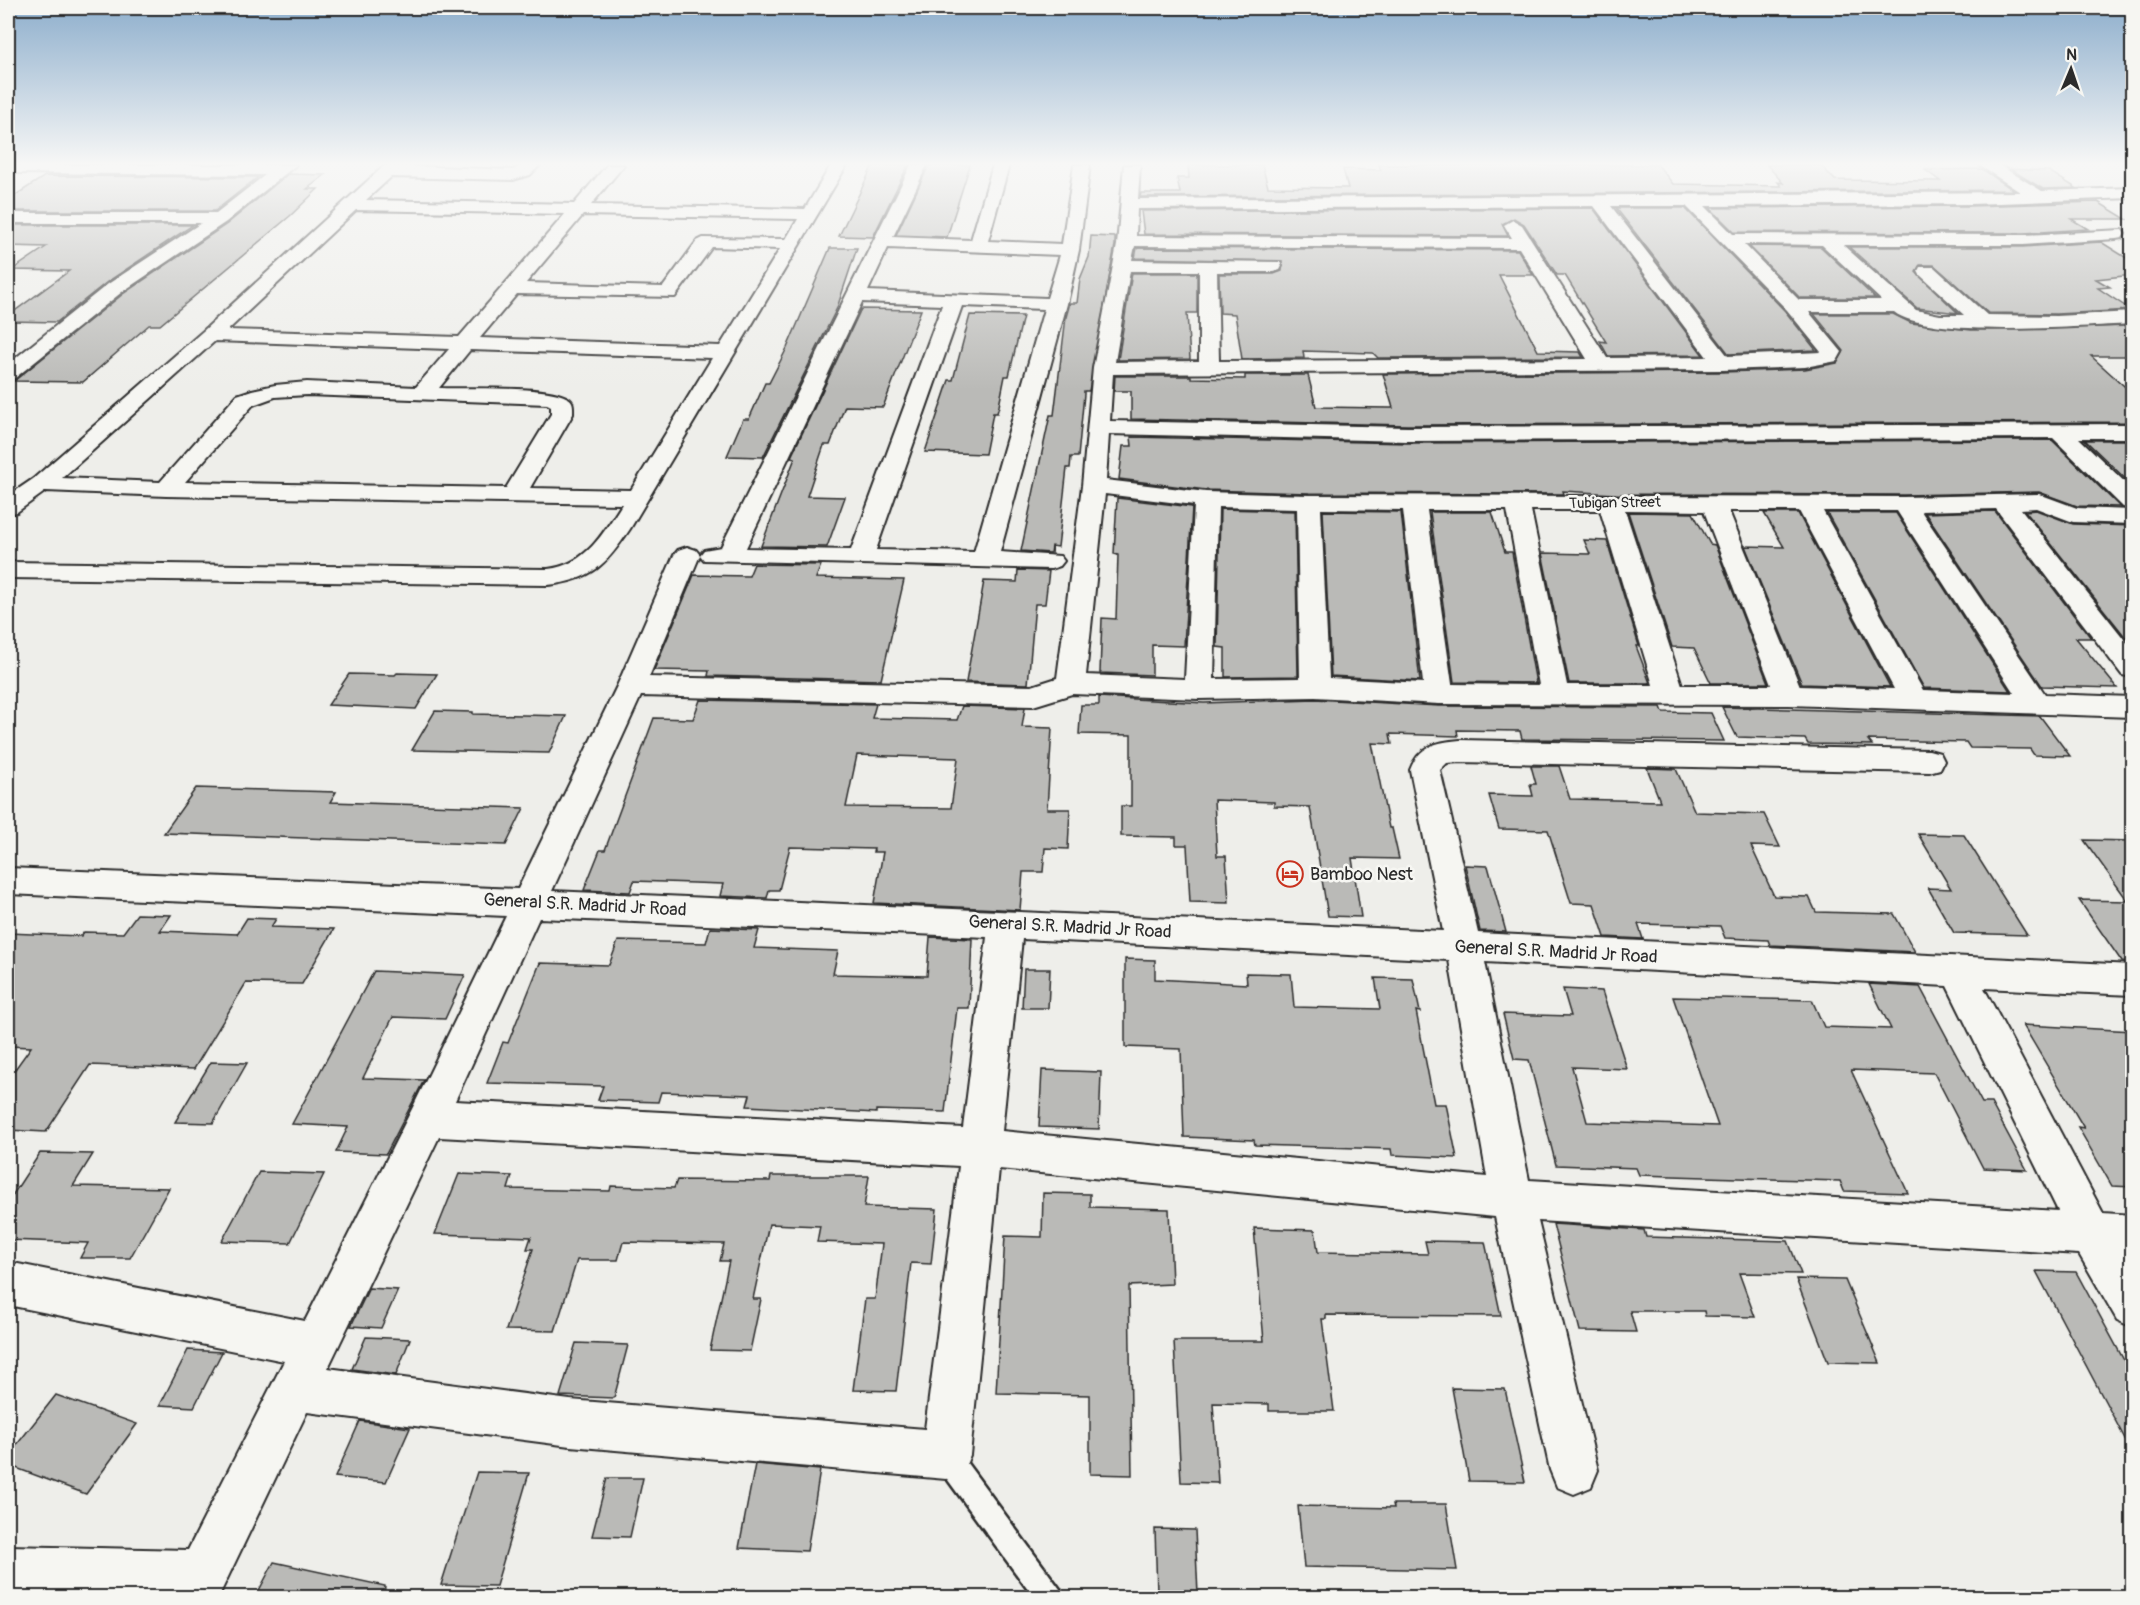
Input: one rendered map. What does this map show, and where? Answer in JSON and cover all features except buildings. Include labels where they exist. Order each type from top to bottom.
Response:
[{"type":"street","points":[[8,374],[115,288],[187,240]]},
{"type":"street","points":[[8,507],[41,483],[210,335],[313,240]]},
{"type":"street","points":[[422,394],[553,240]]},
{"type":"street","points":[[8,570],[548,577],[572,574],[592,561],[606,545],[638,497],[794,240]]},
{"type":"street","points":[[978,246],[980,240]]},
{"type":"street","points":[[985,559],[1057,304],[1071,240]]},
{"type":"street","points":[[1071,684],[1094,486],[1103,368],[1126,240]]},
{"type":"street","points":[[1522,240],[1602,366]]},
{"type":"street","points":[[1628,240],[1723,364]]},
{"type":"street","points":[[1103,368],[1602,366],[1805,361],[1830,357],[1832,352],[1794,306],[1731,240]]},
{"type":"street","points":[[1827,240],[1910,315],[1928,320],[2055,322],[2133,318]]},
{"type":"street","points":[[2003,240],[2028,240]]},
{"type":"street","points":[[512,288],[668,293],[703,245],[709,242],[792,244]]},
{"type":"street","points":[[730,555],[883,242],[1070,250]]},
{"type":"street","points":[[1125,253],[1524,243]]},
{"type":"street","points":[[1125,253],[1208,266],[1272,266]]},
{"type":"street","points":[[1208,266],[1209,367]]},
{"type":"street","points":[[1927,271],[1983,322]]},
{"type":"street","points":[[855,296],[1057,304]]},
{"type":"street","points":[[861,558],[954,300]]},
{"type":"street","points":[[1794,306],[1899,306]]},
{"type":"street","points":[[210,335],[726,352]]},
{"type":"street","points":[[166,489],[245,400],[259,394],[282,390],[422,394],[551,399],[562,403],[562,414],[514,494]]},
{"type":"street","points":[[1098,427],[1395,434],[2133,431]]},
{"type":"street","points":[[2060,432],[2133,502]]},
{"type":"street","points":[[41,483],[166,489],[638,497]]},
{"type":"street","name":"Tubigan Street","points":[[1094,486],[1206,499],[1309,501],[1518,504],[1610,502],[1904,504],[2039,501],[2073,514],[2122,517]]},
{"type":"street","points":[[1199,688],[1206,499]]},
{"type":"street","points":[[1309,501],[1315,687]]},
{"type":"street","points":[[1414,502],[1439,694]]},
{"type":"street","points":[[1610,502],[1670,694]]},
{"type":"street","points":[[1713,502],[1789,695]]},
{"type":"street","points":[[1806,502],[1916,701]]},
{"type":"street","points":[[2004,503],[2133,668]]},
{"type":"street","points":[[1518,504],[1555,695]]},
{"type":"street","points":[[1904,504],[2037,705]]},
{"type":"street","points":[[2122,517],[2133,540]]},
{"type":"street","points":[[8,1571],[196,1587],[428,1118],[631,686],[679,555],[1051,561]]},
{"type":"street","points":[[631,686],[1033,696],[1071,684],[1199,688],[1315,687],[1439,694],[1789,695],[2133,707]]},
{"type":"street","points":[[1574,1470],[1512,1199],[1464,947],[1425,770],[1427,761],[1434,754],[1460,751],[1929,760]]},
{"type":"street","name":"General S.R. Madrid Jr Road","points":[[8,881],[1006,924],[2133,981]]},
{"type":"street","points":[[294,1387],[570,1423],[946,1455],[1006,924]]},
{"type":"street","points":[[1958,972],[2091,1233],[2133,1305]]},
{"type":"street","points":[[428,1118],[981,1148],[1512,1199],[2133,1236]]},
{"type":"street","points":[[8,1283],[315,1345]]},
{"type":"lane","points":[[946,1455],[1051,1598]]},
{"type":"place","name":"Bamboo Nest","points":[[1290,874]]}]
